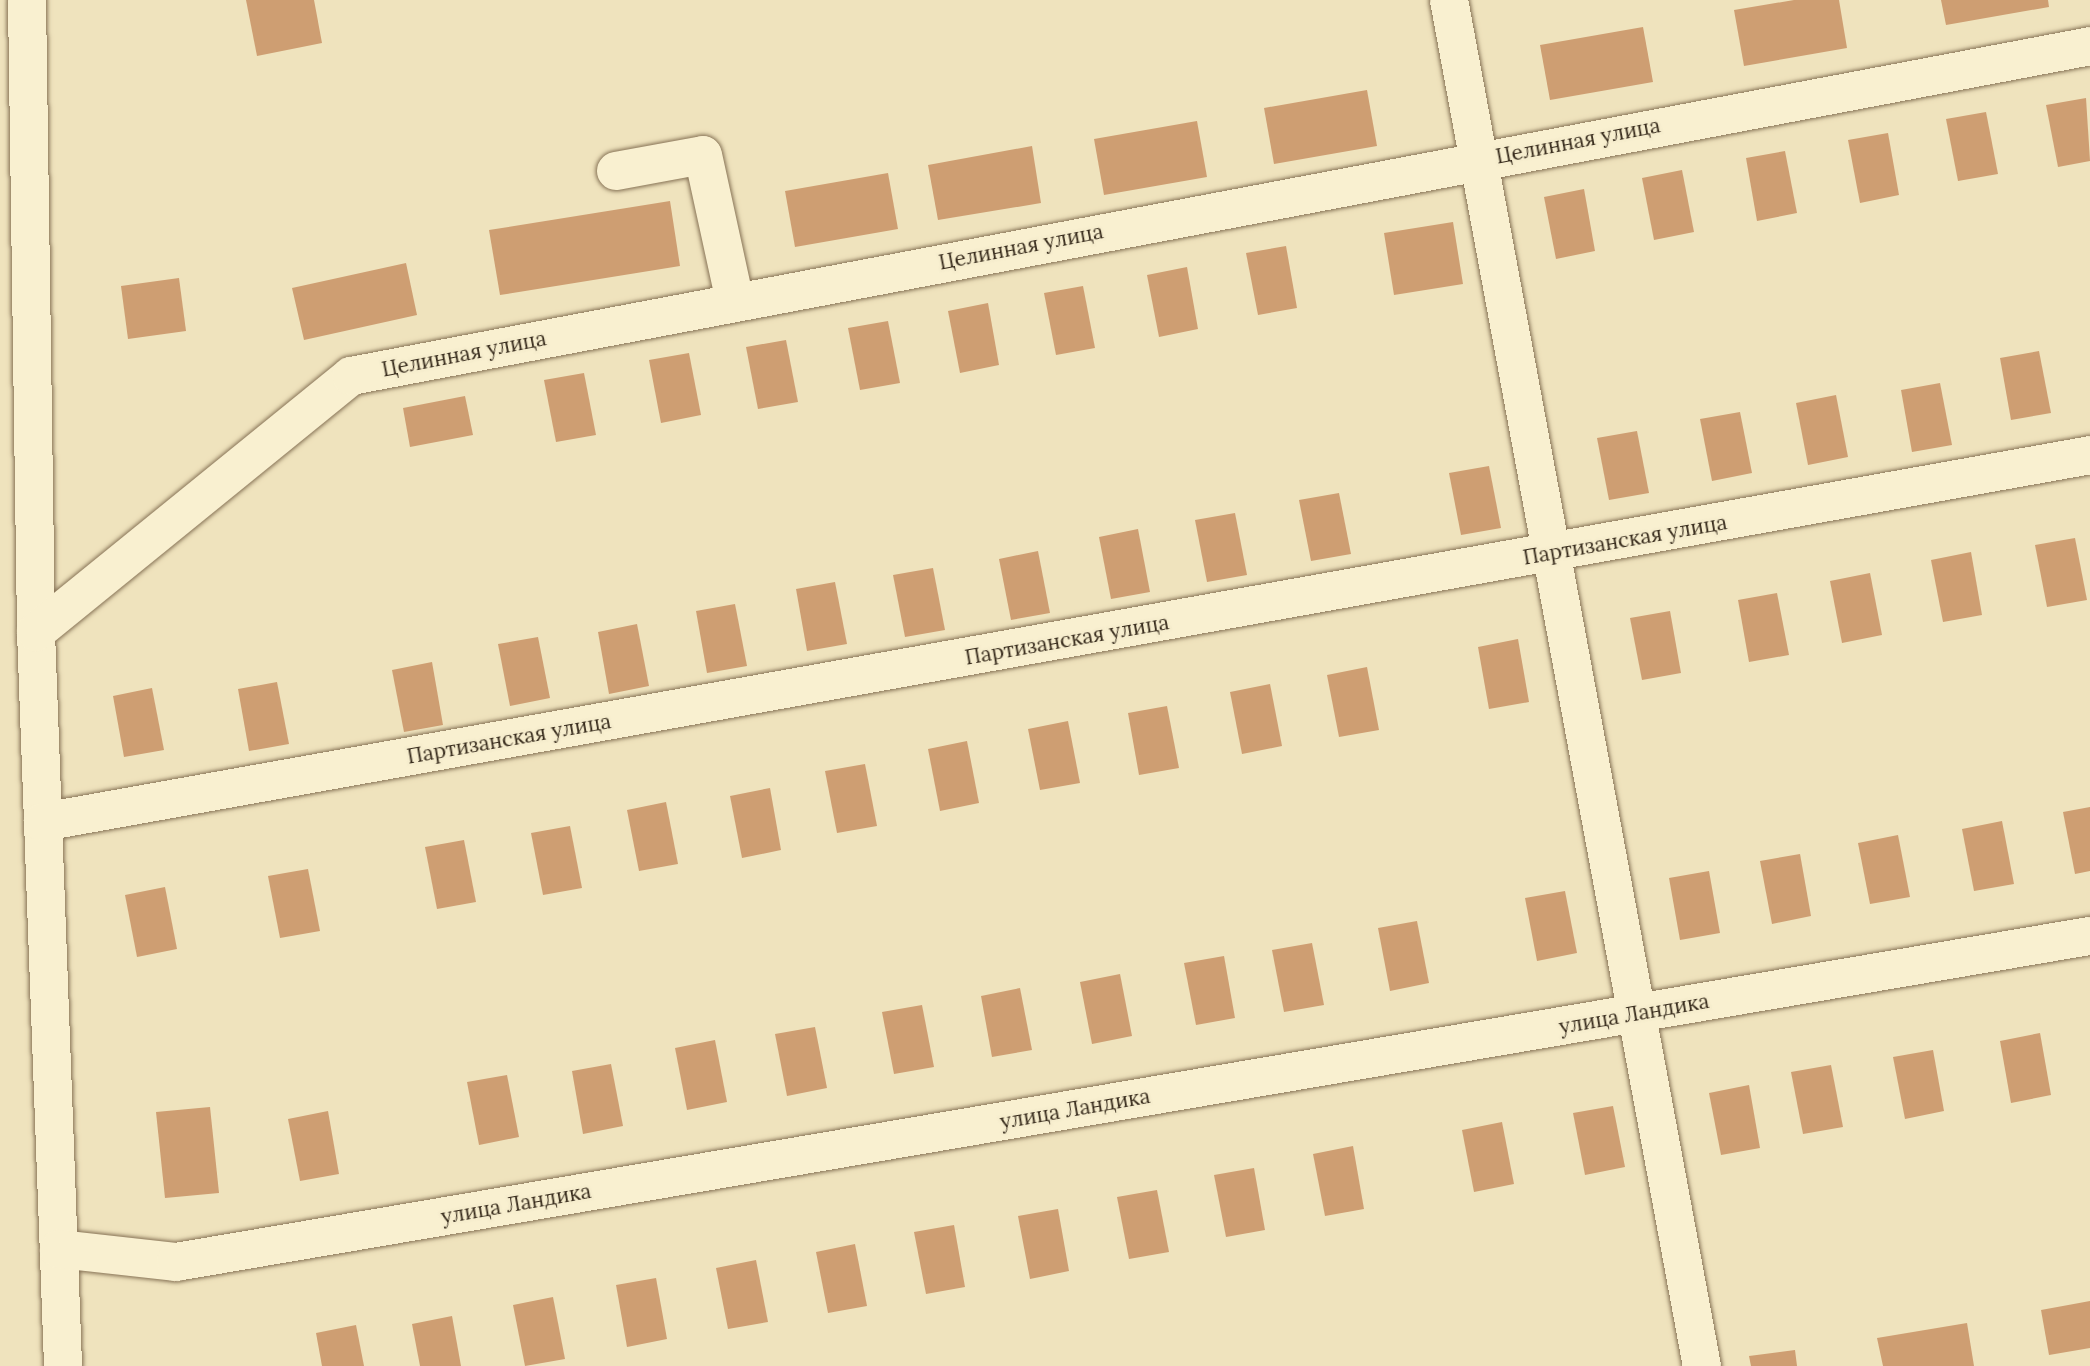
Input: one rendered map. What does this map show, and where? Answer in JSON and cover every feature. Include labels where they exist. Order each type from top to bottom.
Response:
[{"type":"street","points":[[27,0],[14,126],[37,632],[63,1366]]},
{"type":"street","points":[[1448,0],[1702,1366]]},
{"type":"street","name":"Целинная улица","points":[[37,632],[351,376],[2090,46]]},
{"type":"street","points":[[616,171],[703,155],[735,302]]},
{"type":"street","name":"Партизанская улица","points":[[43,822],[2090,456]]},
{"type":"street","name":"улица Ландика","points":[[59,1250],[176,1262],[2090,936]]},
{"type":"building","points":[[246,0],[314,0],[322,43],[257,56]]},
{"type":"building","points":[[1794,0],[1839,0],[1847,48],[1744,66],[1734,10]]},
{"type":"building","points":[[1941,0],[2048,0],[2049,7],[1946,25]]},
{"type":"building","points":[[1643,27],[1653,82],[1550,100],[1540,45]]},
{"type":"building","points":[[1367,90],[1377,146],[1274,164],[1264,108]]},
{"type":"building","points":[[2086,98],[2090,161],[2058,167],[2046,105]]},
{"type":"building","points":[[1986,112],[1998,174],[1958,181],[1946,119]]},
{"type":"building","points":[[1197,121],[1207,177],[1104,195],[1094,139]]},
{"type":"building","points":[[1888,133],[1899,195],[1860,203],[1848,140]]},
{"type":"building","points":[[1032,146],[1041,203],[938,220],[928,165]]},
{"type":"building","points":[[1785,151],[1797,213],[1757,221],[1746,158]]},
{"type":"building","points":[[1682,170],[1694,232],[1654,240],[1642,178]]},
{"type":"building","points":[[888,173],[898,229],[795,247],[785,191]]},
{"type":"building","points":[[1584,189],[1595,251],[1556,259],[1544,197]]},
{"type":"building","points":[[670,201],[680,266],[500,295],[489,230]]},
{"type":"building","points":[[1453,222],[1463,284],[1394,295],[1384,233]]},
{"type":"building","points":[[1286,246],[1297,308],[1258,315],[1246,253]]},
{"type":"building","points":[[406,263],[417,315],[304,340],[292,288]]},
{"type":"building","points":[[1187,267],[1198,329],[1159,337],[1147,275]]},
{"type":"building","points":[[179,278],[186,331],[128,339],[121,286]]},
{"type":"building","points":[[1083,286],[1095,348],[1056,355],[1044,293]]},
{"type":"building","points":[[988,303],[999,365],[960,373],[948,311]]},
{"type":"building","points":[[888,321],[900,383],[860,390],[848,328]]},
{"type":"building","points":[[786,340],[798,402],[758,409],[746,347]]},
{"type":"building","points":[[2039,351],[2051,413],[2011,420],[2000,358]]},
{"type":"building","points":[[689,353],[701,415],[661,423],[649,360]]},
{"type":"building","points":[[584,373],[596,435],[556,442],[544,380]]},
{"type":"building","points":[[1940,383],[1952,445],[1912,452],[1901,390]]},
{"type":"building","points":[[1836,395],[1848,457],[1808,465],[1796,403]]},
{"type":"building","points":[[465,396],[473,435],[410,447],[403,408]]},
{"type":"building","points":[[1740,412],[1752,473],[1712,481],[1700,419]]},
{"type":"building","points":[[1637,431],[1649,493],[1609,500],[1597,438]]},
{"type":"building","points":[[1489,466],[1501,528],[1461,535],[1449,473]]},
{"type":"building","points":[[1339,493],[1351,554],[1311,561],[1299,500]]},
{"type":"building","points":[[1235,513],[1247,575],[1207,582],[1195,520]]},
{"type":"building","points":[[1138,529],[1150,592],[1111,599],[1099,537]]},
{"type":"building","points":[[2075,538],[2087,600],[2047,607],[2035,545]]},
{"type":"building","points":[[1038,551],[1050,613],[1011,620],[999,559]]},
{"type":"building","points":[[1971,552],[1982,615],[1943,622],[1931,560]]},
{"type":"building","points":[[933,568],[945,630],[905,637],[893,575]]},
{"type":"building","points":[[1870,573],[1882,635],[1842,643],[1830,581]]},
{"type":"building","points":[[835,582],[847,644],[807,651],[796,589]]},
{"type":"building","points":[[1777,593],[1789,655],[1749,662],[1738,600]]},
{"type":"building","points":[[735,604],[747,666],[707,673],[696,611]]},
{"type":"building","points":[[1670,611],[1681,673],[1642,680],[1630,618]]},
{"type":"building","points":[[637,624],[649,686],[609,694],[598,632]]},
{"type":"building","points":[[538,637],[550,698],[510,706],[498,644]]},
{"type":"building","points":[[1518,639],[1529,702],[1489,709],[1478,647]]},
{"type":"building","points":[[432,662],[443,725],[404,732],[392,670]]},
{"type":"building","points":[[1367,667],[1379,730],[1339,737],[1327,675]]},
{"type":"building","points":[[277,682],[289,744],[249,751],[238,689]]},
{"type":"building","points":[[1270,684],[1282,746],[1242,754],[1230,692]]},
{"type":"building","points":[[152,688],[164,750],[124,757],[113,696]]},
{"type":"building","points":[[1167,706],[1179,768],[1139,775],[1128,713]]},
{"type":"building","points":[[1068,721],[1080,783],[1040,790],[1028,729]]},
{"type":"building","points":[[967,741],[979,803],[940,811],[928,749]]},
{"type":"building","points":[[865,764],[877,826],[837,833],[825,771]]},
{"type":"building","points":[[770,788],[781,850],[742,858],[730,796]]},
{"type":"building","points":[[666,802],[678,864],[639,871],[627,810]]},
{"type":"building","points":[[2090,807],[2090,871],[2075,874],[2063,812]]},
{"type":"building","points":[[2002,821],[2014,884],[1974,891],[1962,829]]},
{"type":"building","points":[[570,826],[582,888],[543,895],[531,833]]},
{"type":"building","points":[[1898,835],[1910,897],[1870,904],[1858,843]]},
{"type":"building","points":[[464,840],[476,902],[437,909],[425,847]]},
{"type":"building","points":[[1800,854],[1811,916],[1772,924],[1760,861]]},
{"type":"building","points":[[308,869],[320,931],[280,938],[268,876]]},
{"type":"building","points":[[1709,871],[1720,933],[1680,940],[1669,878]]},
{"type":"building","points":[[165,887],[177,949],[137,957],[125,895]]},
{"type":"building","points":[[1565,891],[1577,953],[1537,961],[1525,898]]},
{"type":"building","points":[[1417,921],[1429,983],[1390,991],[1378,928]]},
{"type":"building","points":[[1312,943],[1324,1005],[1284,1012],[1272,950]]},
{"type":"building","points":[[1224,956],[1235,1018],[1196,1025],[1184,963]]},
{"type":"building","points":[[1120,974],[1132,1036],[1092,1044],[1080,982]]},
{"type":"building","points":[[1020,988],[1032,1050],[992,1057],[981,996]]},
{"type":"building","points":[[922,1005],[934,1067],[894,1074],[882,1012]]},
{"type":"building","points":[[815,1027],[827,1088],[787,1096],[775,1034]]},
{"type":"building","points":[[2040,1033],[2051,1095],[2011,1103],[2000,1041]]},
{"type":"building","points":[[715,1040],[727,1102],[687,1110],[675,1048]]},
{"type":"building","points":[[1933,1050],[1944,1111],[1905,1119],[1893,1057]]},
{"type":"building","points":[[611,1064],[623,1126],[583,1134],[572,1071]]},
{"type":"building","points":[[1831,1065],[1843,1127],[1803,1134],[1791,1072]]},
{"type":"building","points":[[507,1075],[519,1137],[479,1145],[467,1082]]},
{"type":"building","points":[[1749,1085],[1760,1148],[1721,1155],[1709,1093]]},
{"type":"building","points":[[1613,1106],[1625,1167],[1585,1175],[1573,1113]]},
{"type":"building","points":[[210,1107],[219,1193],[165,1198],[156,1112]]},
{"type":"building","points":[[328,1111],[339,1174],[300,1181],[288,1119]]},
{"type":"building","points":[[1502,1122],[1514,1184],[1474,1192],[1462,1130]]},
{"type":"building","points":[[1353,1146],[1364,1209],[1325,1216],[1313,1154]]},
{"type":"building","points":[[1254,1168],[1265,1230],[1226,1237],[1214,1175]]},
{"type":"building","points":[[1157,1190],[1169,1252],[1129,1259],[1117,1197]]},
{"type":"building","points":[[1058,1209],[1069,1271],[1030,1279],[1018,1216]]},
{"type":"building","points":[[954,1225],[965,1287],[926,1294],[914,1232]]},
{"type":"building","points":[[855,1244],[867,1306],[828,1313],[816,1252]]},
{"type":"building","points":[[756,1260],[768,1322],[728,1329],[716,1268]]},
{"type":"building","points":[[656,1278],[667,1339],[627,1347],[616,1285]]},
{"type":"building","points":[[553,1297],[565,1359],[525,1366],[513,1305]]},
{"type":"building","points":[[2090,1301],[2090,1348],[2049,1355],[2041,1310]]},
{"type":"building","points":[[452,1316],[461,1366],[420,1366],[412,1324]]},
{"type":"building","points":[[1967,1323],[1974,1366],[1883,1366],[1877,1338]]},
{"type":"building","points":[[356,1325],[364,1366],[322,1366],[316,1333]]},
{"type":"building","points":[[1795,1350],[1797,1366],[1751,1366],[1749,1356]]}]
